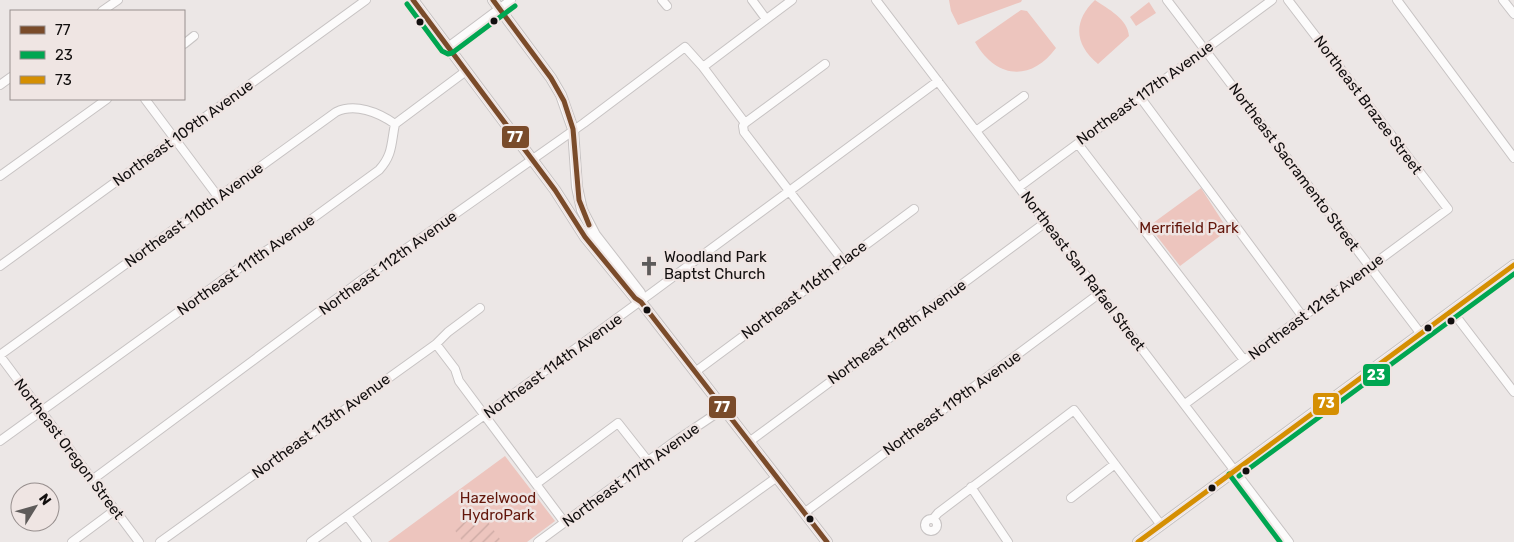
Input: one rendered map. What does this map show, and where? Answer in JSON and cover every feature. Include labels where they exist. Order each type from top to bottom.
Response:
[{"type":"main road","points":[[413,0],[555,190],[586,237],[634,298],[641,302],[827,542]]},
{"type":"main road","points":[[493,0],[558,89],[574,129],[577,187],[582,210],[595,235],[640,293],[641,302]]},
{"type":"main road","points":[[1138,542],[1514,266]]},
{"type":"street","points":[[103,10],[118,0]]},
{"type":"street","name":"Northeast 109th Avenue","points":[[0,266],[366,0]]},
{"type":"street","points":[[448,47],[511,0]]},
{"type":"street","points":[[752,0],[766,19]]},
{"type":"street","points":[[745,123],[703,67],[792,0]]},
{"type":"street","name":"Northeast San Rafael Street","points":[[876,0],[1289,542]]},
{"type":"street","name":"Northeast Sacramento Street","points":[[1167,0],[1421,334]]},
{"type":"street","name":"Northeast 117th Avenue","points":[[1019,187],[1272,0]]},
{"type":"street","name":"Northeast Brazee Street","points":[[1288,0],[1448,209]]},
{"type":"street","points":[[1397,0],[1514,158]]},
{"type":"street","points":[[1503,0],[1514,14]]},
{"type":"street","points":[[185,43],[194,36]]},
{"type":"street","name":"Northeast 112th Avenue","points":[[92,480],[363,279],[532,160],[684,47],[703,67]]},
{"type":"street","points":[[826,64],[743,126],[744,132],[843,262]]},
{"type":"street","points":[[395,124],[466,71]]},
{"type":"street","name":"Northeast 114th Avenue","points":[[311,542],[641,302],[938,81]]},
{"type":"street","points":[[976,131],[1024,96]]},
{"type":"street","points":[[1140,97],[1303,317]]},
{"type":"street","points":[[0,176],[106,100]]},
{"type":"street","points":[[146,100],[219,198]]},
{"type":"street","name":"Northeast 110th Avenue","points":[[0,356],[336,112],[344,108],[365,110],[395,124]]},
{"type":"street","name":"Northeast 111th Avenue","points":[[0,441],[242,266],[283,240],[379,170],[387,162],[391,153],[395,124]]},
{"type":"street","points":[[1078,144],[1244,360]]},
{"type":"street","name":"Northeast 116th Place","points":[[695,372],[914,209]]},
{"type":"street","name":"Northeast 121st Avenue","points":[[1185,404],[1448,209]]},
{"type":"street","name":"Northeast 118th Avenue","points":[[749,442],[1046,222]]},
{"type":"street","name":"Northeast 119th Avenue","points":[[804,513],[1100,293]]},
{"type":"street","name":"Northeast 113th Avenue","points":[[160,542],[436,344],[448,332],[480,308]]},
{"type":"street","points":[[1452,311],[1514,392]]},
{"type":"street","points":[[436,344],[454,369],[459,381],[565,523]]},
{"type":"street","name":"Northeast Oregon Street","points":[[0,356],[139,542]]},
{"type":"street","name":"Northeast 117th Avenue","points":[[538,542],[724,409]]},
{"type":"street","points":[[933,520],[938,513],[971,487],[1074,410],[1161,525]]},
{"type":"street","points":[[536,484],[618,423],[648,462]]},
{"type":"street","points":[[1071,498],[1115,464]]},
{"type":"street","points":[[687,542],[776,477]]},
{"type":"street","points":[[971,487],[1008,542]]},
{"type":"street","points":[[72,542],[115,510]]},
{"type":"street","points":[[348,516],[368,542]]},
{"type":"green space","points":[[949,0],[1022,0],[958,25],[951,11]]},
{"type":"green space","points":[[1095,0],[1125,24],[1129,36],[1098,64],[1084,49],[1079,32],[1083,16]]},
{"type":"green space","points":[[1149,2],[1156,13],[1136,26],[1130,17]]},
{"type":"green space","points":[[1021,10],[1027,11],[1056,48],[1036,67],[1014,72],[1003,69],[993,63],[983,54],[975,42]]},
{"type":"green space","name":"Merrifield Park","points":[[1201,188],[1228,230],[1180,266],[1149,226]]},
{"type":"green space","name":"Hazelwood HydroPark","points":[[505,456],[555,521],[527,542],[388,542]]},
{"type":"green space","points":[[472,517],[488,522],[502,542],[463,542],[454,529]]},
{"type":"transit line","name":"77","points":[[413,0],[555,190],[585,237],[635,298],[641,302],[827,542]]},
{"type":"transit line","name":"77","points":[[493,0],[551,78],[564,101],[573,129],[579,200],[589,225]]},
{"type":"transit line","name":"23","points":[[407,4],[442,51],[448,54],[452,53],[515,6]]},
{"type":"transit line","name":"73","points":[[1138,542],[1514,265]]},
{"type":"transit line","name":"23","points":[[1239,476],[1514,274]]},
{"type":"transit line","name":"23","points":[[1229,474],[1280,542]]},
{"type":"place","name":"Woodland Park Baptst Church","points":[[649,266]]}]
